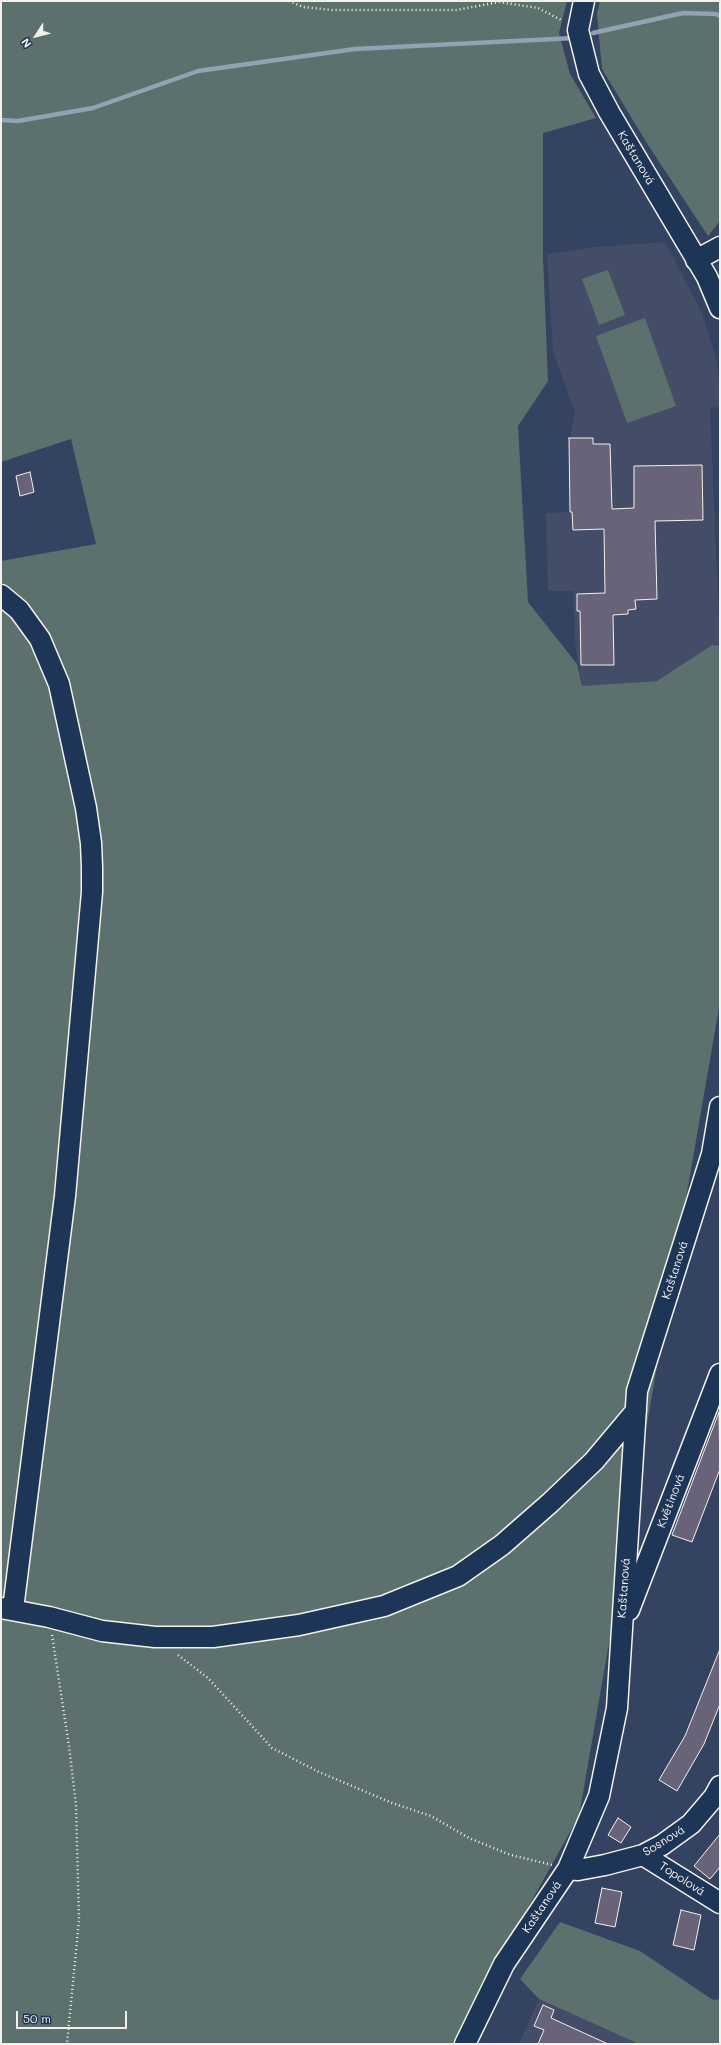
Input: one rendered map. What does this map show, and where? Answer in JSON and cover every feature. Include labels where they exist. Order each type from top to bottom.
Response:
[{"type":"street","name":"Kaštanová","points":[[584,1],[578,30],[589,74],[609,112],[706,277],[720,308]]},
{"type":"street","points":[[696,260],[720,247]]},
{"type":"street","points":[[1,595],[19,610],[40,639],[59,684],[86,808],[91,843],[92,867],[92,892],[65,1196],[7,1609],[49,1617],[102,1631],[155,1637],[213,1638],[299,1625],[384,1606],[458,1576],[502,1545],[550,1504],[594,1460],[636,1411]]},
{"type":"street","name":"Kaštanová","points":[[465,2044],[504,1964],[568,1869],[599,1796],[617,1708],[637,1390],[712,1154],[720,1107]]},
{"type":"street","name":"Květinová","points":[[622,1628],[720,1374]]},
{"type":"street","name":"Sosnová","points":[[568,1869],[578,1870],[605,1866],[643,1855],[662,1845],[691,1824],[714,1797],[720,1786]]},
{"type":"street","name":"Topolová","points":[[643,1855],[720,1903]]},
{"type":"path","points":[[289,1],[303,7],[332,10],[457,10],[500,2],[538,8],[578,30]]},
{"type":"path","points":[[49,1617],[68,1738],[76,1805],[79,1920],[67,2044]]},
{"type":"path","points":[[155,1637],[208,1678],[272,1748],[326,1775],[392,1803],[431,1816],[483,1844],[511,1855],[568,1869]]},
{"type":"shaded area","points":[[665,242],[702,313],[716,359],[720,387],[720,407],[710,408],[720,646],[712,645],[657,681],[582,686],[575,642],[573,591],[548,591],[546,513],[572,512],[570,438],[575,413],[553,351],[547,254],[595,247]]},
{"type":"shaded area","points":[[539,1999],[639,2044],[519,2044]]},
{"type":"green space","points":[[1,1],[567,1],[559,33],[570,74],[596,118],[543,133],[543,257],[548,381],[518,426],[528,602],[577,664],[582,686],[657,681],[712,645],[720,646],[720,1002],[579,1816],[498,1961],[458,2044],[1,2044],[1,561],[96,544],[71,439],[1,462]]},
{"type":"green space","points":[[600,1],[720,1],[720,221],[708,236],[648,145],[602,69],[597,14]]},
{"type":"green space","points":[[608,270],[625,315],[599,325],[582,279]]},
{"type":"green space","points":[[645,318],[676,406],[627,423],[596,336]]},
{"type":"green space","points":[[560,1922],[640,1951],[713,2000],[720,1999],[720,2044],[639,2044],[539,1999],[520,1979]]},
{"type":"building","points":[[569,438],[593,438],[593,444],[610,444],[612,509],[634,508],[634,466],[702,465],[703,520],[655,521],[657,599],[635,600],[636,609],[628,610],[628,614],[613,615],[614,665],[581,665],[580,611],[577,611],[577,594],[605,593],[604,529],[573,530],[572,512],[570,512]]},
{"type":"building","points":[[30,472],[34,492],[20,496],[16,476]]},
{"type":"building","points":[[719,1412],[720,1469],[692,1542],[672,1535]]},
{"type":"building","points":[[720,1649],[720,1704],[704,1744],[677,1791],[659,1780],[685,1736]]},
{"type":"building","points":[[618,1818],[631,1827],[621,1843],[608,1835]]},
{"type":"building","points":[[720,1834],[720,1867],[710,1879],[694,1866]]},
{"type":"building","points":[[602,1888],[622,1892],[615,1927],[595,1923]]},
{"type":"building","points":[[681,1910],[701,1915],[694,1950],[673,1945]]},
{"type":"building","points":[[543,2005],[554,2010],[551,2018],[608,2044],[538,2044],[544,2030],[534,2026]]},
{"type":"waterway","points":[[593,33],[683,13],[716,14],[720,16]]},
{"type":"waterway","points":[[1,120],[18,121],[93,108],[198,71],[355,49],[574,38]]}]
